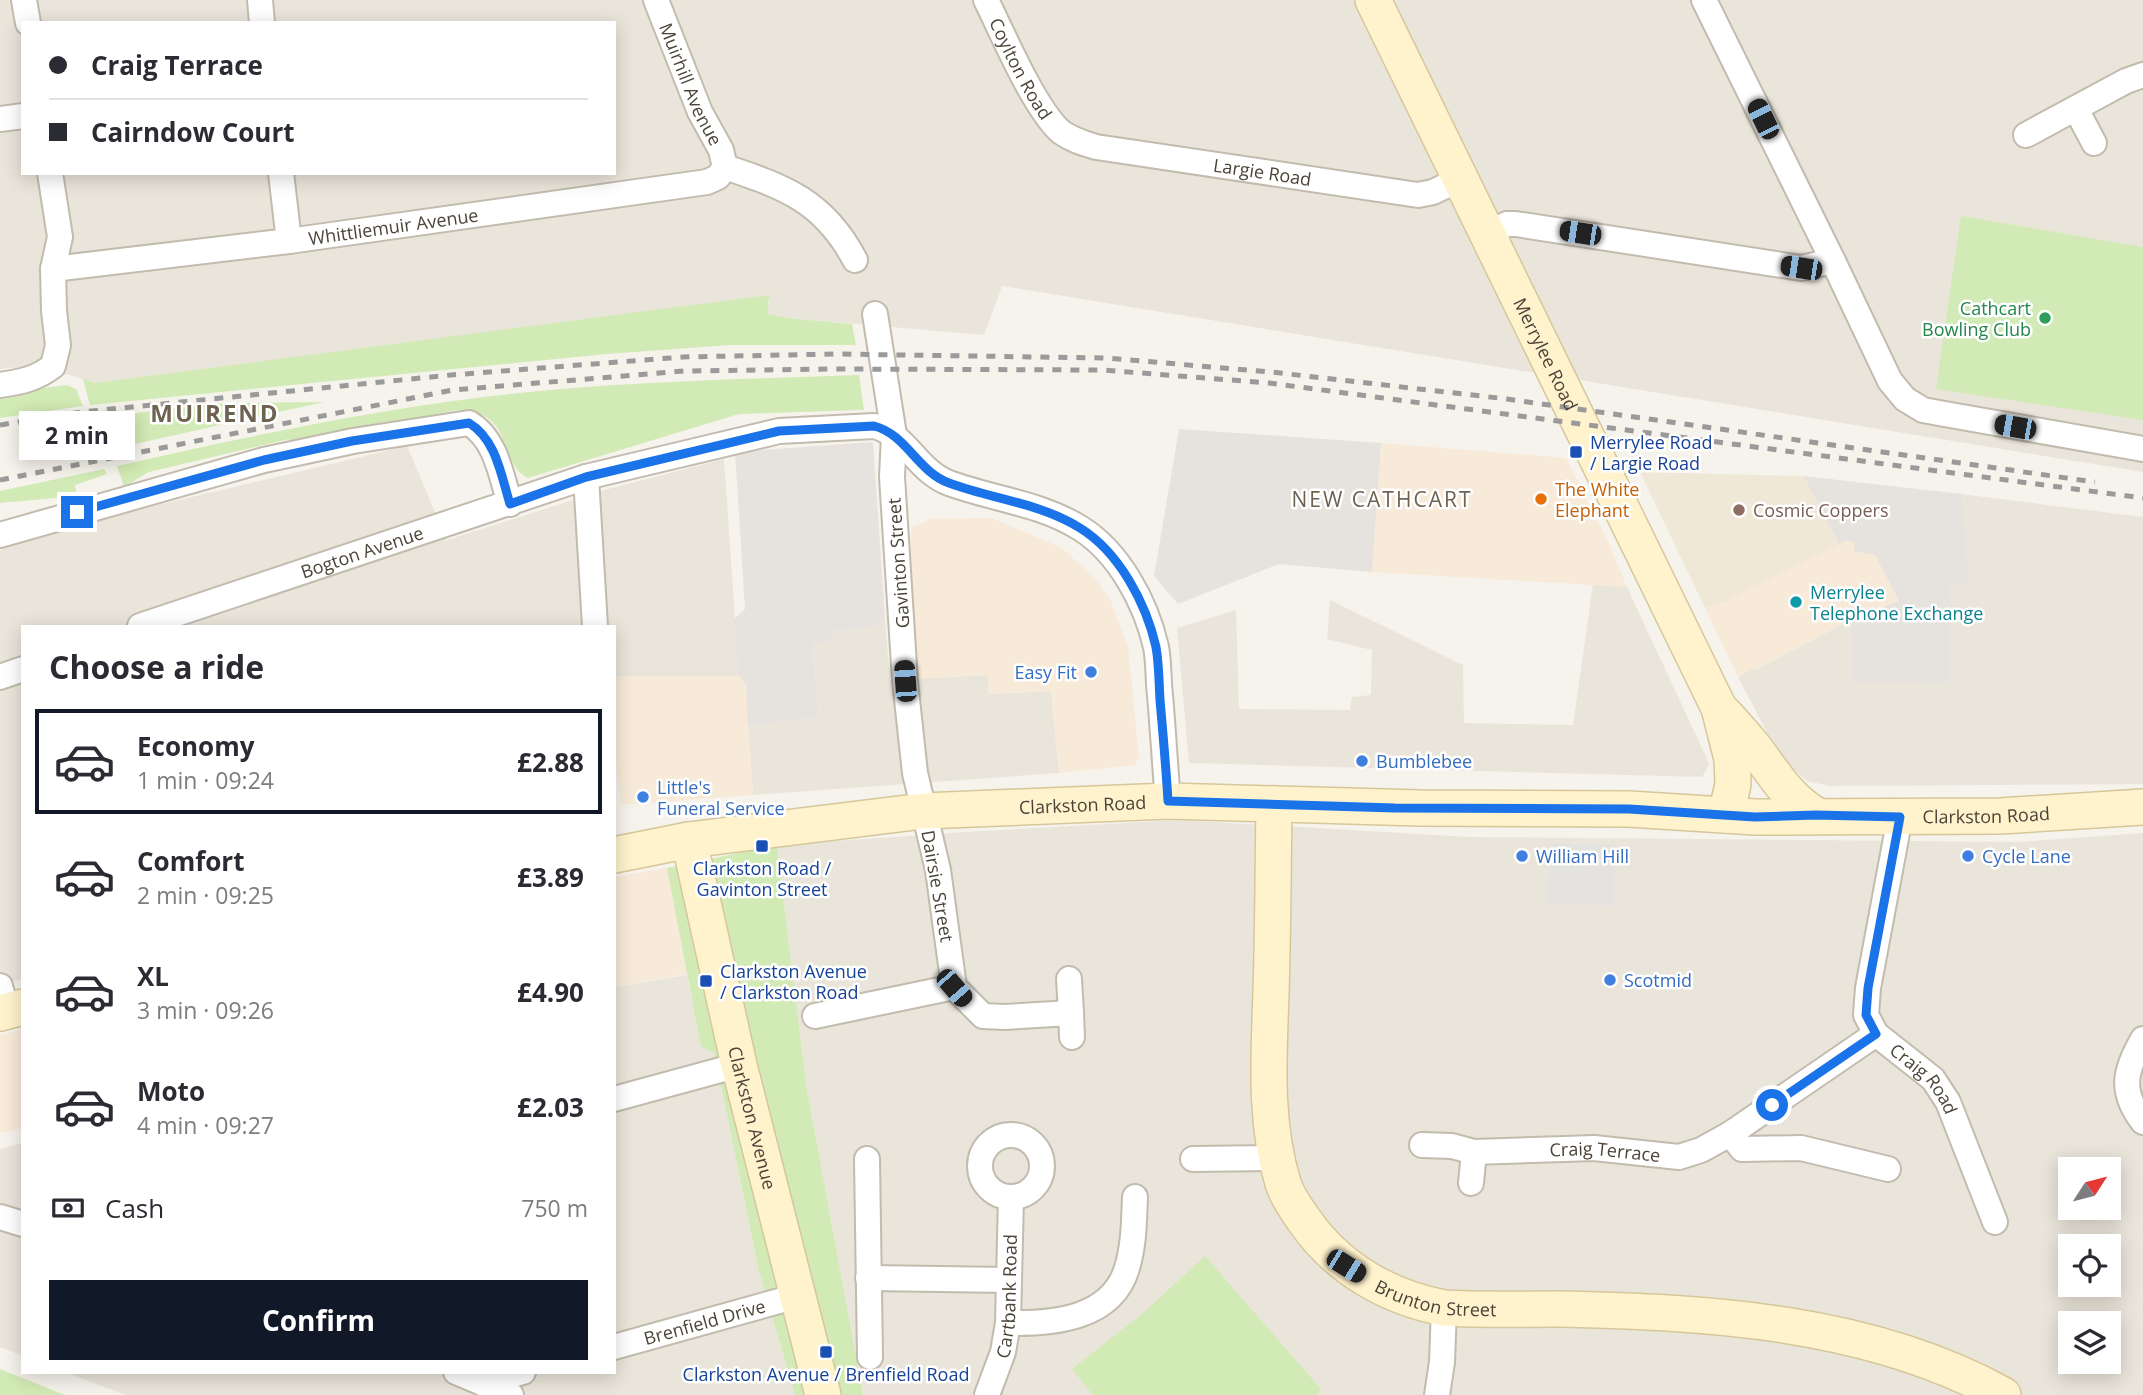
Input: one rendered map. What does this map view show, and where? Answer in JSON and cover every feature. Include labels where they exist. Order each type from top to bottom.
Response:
[{"type":"main road","name":"Merrylee Road","points":[[1373,0],[1728,718],[1792,797],[1816,815]]},
{"type":"main road","name":"Merrylee Road","points":[[1728,718],[1733,784],[1740,816]]},
{"type":"main road","name":"Clarkston Road","points":[[616,855],[689,840],[923,811],[1168,801],[1274,806],[1629,809],[1740,816],[1900,817],[2000,816],[2143,807]]},
{"type":"main road","name":"Brunton Street","points":[[1274,806],[1270,1118],[1286,1191],[1313,1234],[1346,1266],[1382,1287],[1420,1303],[1444,1308],[1716,1317],[1827,1332],[1910,1353],[1975,1380],[2003,1395]]},
{"type":"main road","name":"Clarkston Avenue","points":[[689,840],[739,1065],[823,1395]]},
{"type":"street","points":[[24,0],[28,21]]},
{"type":"street","points":[[260,0],[262,21]]},
{"type":"street","name":"Muirhill Avenue","points":[[656,0],[700,112],[721,150],[725,167]]},
{"type":"street","name":"Coylton Road","points":[[986,0],[1040,103],[1052,122],[1064,134]]},
{"type":"street","points":[[1704,0],[1890,381],[1905,399],[1923,410],[1939,414],[2143,449]]},
{"type":"street","points":[[2026,135],[2126,81],[2143,75]]},
{"type":"street","points":[[2076,108],[2094,143]]},
{"type":"street","points":[[0,119],[21,116]]},
{"type":"street","name":"Largie Road","points":[[1064,134],[1096,147],[1418,195],[1433,192],[1460,179]]},
{"type":"street","points":[[725,167],[800,196],[822,215],[845,241],[855,260]]},
{"type":"street","name":"Whittliemuir Avenue","points":[[53,269],[289,241],[707,182],[718,177],[725,167]]},
{"type":"street","points":[[0,385],[25,382],[40,376],[53,366],[58,345],[53,269],[60,237],[50,175]]},
{"type":"street","points":[[281,175],[289,241]]},
{"type":"street","points":[[1487,234],[1507,224],[1516,224],[1801,268],[1833,261]]},
{"type":"street","name":"Gavinton Street","points":[[875,314],[894,435],[892,477],[905,681],[915,773],[923,811]]},
{"type":"street","points":[[0,535],[264,460],[352,441],[469,423],[481,430],[489,441],[510,504]]},
{"type":"street","name":"Bogton Avenue","points":[[143,625],[586,477],[779,431],[874,426],[886,429],[894,435]]},
{"type":"street","points":[[894,435],[916,461],[946,482],[1035,507],[1080,528],[1105,550],[1129,580],[1156,648],[1168,801]]},
{"type":"street","points":[[586,477],[595,625]]},
{"type":"street","points":[[0,677],[21,670]]},
{"type":"street","name":"Dairsie Street","points":[[923,811],[938,870],[954,988]]},
{"type":"street","name":"Craig Road","points":[[1900,817],[1868,988],[1866,1015],[1876,1034],[1933,1079],[1948,1102],[1995,1222]]},
{"type":"street","points":[[1069,979],[1072,1038]]},
{"type":"street","points":[[815,1016],[954,988],[983,1016],[1071,1013]]},
{"type":"street","name":"Craig Terrace","points":[[1422,1145],[1452,1146],[1474,1152],[1594,1148],[1679,1157],[1701,1150],[1730,1134],[1876,1034]]},
{"type":"street","points":[[2143,1039],[2130,1063],[2127,1078],[2133,1109],[2143,1122]]},
{"type":"street","points":[[616,1098],[739,1065]]},
{"type":"street","points":[[1730,1134],[1742,1149],[1801,1148],[1888,1169]]},
{"type":"street","points":[[1471,1183],[1474,1152]]},
{"type":"street","points":[[1193,1159],[1277,1158]]},
{"type":"street","points":[[867,1159],[870,1357]]},
{"type":"street","name":"Cartbank Road","points":[[987,1395],[1003,1352],[1008,1323],[1011,1197]]},
{"type":"street","points":[[1008,1323],[1060,1321],[1073,1318],[1106,1301],[1127,1270],[1132,1250],[1136,1197]]},
{"type":"street","points":[[0,1217],[21,1223]]},
{"type":"street","points":[[868,1278],[1008,1280]]},
{"type":"street","name":"Brenfield Drive","points":[[616,1346],[797,1296]]},
{"type":"street","points":[[1437,1395],[1443,1362],[1444,1308]]},
{"type":"street","points":[[461,1374],[511,1395]]},
{"type":"street","points":[[482,1383],[516,1374]]},
{"type":"shaded area","points":[[0,0],[2143,0],[2143,472],[1002,286],[984,335],[788,318],[767,314],[770,300],[95,383],[38,365],[0,369]]},
{"type":"shaded area","points":[[1179,429],[1381,443],[1372,572],[1279,564],[1178,604],[1154,576]]},
{"type":"shaded area","points":[[873,442],[885,618],[873,627],[833,631],[834,642],[812,644],[819,717],[748,726],[746,684],[739,676],[734,619],[745,609],[735,452]]},
{"type":"shaded area","points":[[1381,443],[1566,458],[1609,544],[1627,587],[1372,572]]},
{"type":"shaded area","points":[[407,446],[447,540],[608,489],[724,459],[739,676],[616,677],[616,625],[21,625],[21,980],[0,985],[0,550],[91,521]]},
{"type":"shaded area","name":"Cosmic Coppers","points":[[1640,472],[1803,476],[1839,544],[1725,602],[1705,608]]},
{"type":"shaded area","points":[[1803,476],[1962,494],[1968,583],[1950,585],[1949,684],[1852,683],[1852,619],[1899,601],[1875,555],[1854,551],[1855,542],[1844,541],[1839,544]]},
{"type":"shaded area","points":[[1962,494],[2143,517],[2143,784],[1830,786],[1807,781],[1780,757],[1738,677],[1852,619],[1852,682],[1950,584],[1967,585]]},
{"type":"shaded area","points":[[992,518],[1062,548],[1095,579],[1110,599],[1128,647],[1139,758],[1135,765],[1059,773],[1051,691],[989,694],[987,675],[915,679],[908,558],[912,527],[932,519]]},
{"type":"shaded area","name":"Merrylee Telephone Exchange","points":[[1844,541],[1856,542],[1855,551],[1875,555],[1899,601],[1852,619],[1738,677],[1705,608],[1725,602]]},
{"type":"shaded area","points":[[1593,584],[1627,587],[1707,759],[1709,765],[1702,777],[1189,763],[1177,628],[1236,610],[1239,709],[1350,710],[1352,697],[1371,695],[1372,650],[1327,639],[1330,600],[1463,665],[1464,723],[1573,725]]},
{"type":"shaded area","points":[[885,618],[890,680],[988,675],[989,694],[1051,691],[1059,773],[753,795],[748,726],[819,717],[812,644],[834,642],[833,631],[873,627]]},
{"type":"shaded area","points":[[739,676],[746,684],[753,795],[621,805],[616,759],[616,677]]},
{"type":"shaded area","points":[[1180,820],[1469,837],[2017,842],[2143,833],[2143,1395],[863,1395],[806,1084],[777,845]]},
{"type":"shaded area","points":[[1549,843],[1615,845],[1613,906],[1547,903]]},
{"type":"shaded area","points":[[667,868],[687,974],[616,987],[616,877]]},
{"type":"shaded area","points":[[687,975],[701,1047],[714,1051],[759,1271],[795,1395],[125,1395],[70,1374],[616,1374],[616,987]]},
{"type":"shaded area","points":[[21,1030],[21,1128],[0,1133],[0,1035]]},
{"type":"shaded area","points":[[21,1144],[21,1355],[0,1347],[0,1149]]},
{"type":"green space","name":"Cathcart Bowling Club","points":[[1961,216],[2143,247],[2143,420],[1936,389]]},
{"type":"green space","points":[[769,295],[768,314],[852,324],[856,345],[730,345],[607,354],[90,405],[83,379],[95,383]]},
{"type":"green space","points":[[859,375],[864,410],[739,414],[528,478],[513,464],[502,436],[490,420],[477,413],[457,410],[290,443],[289,439],[149,472],[124,487],[117,466],[317,424],[468,399],[604,386]]},
{"type":"green space","points":[[67,385],[76,389],[83,406],[0,418],[0,394]]},
{"type":"green space","points":[[324,402],[63,460],[54,422],[227,403]]},
{"type":"green space","points":[[104,469],[107,474],[75,485],[77,496],[0,503],[0,491]]},
{"type":"green space","points":[[777,845],[806,1084],[863,1395],[795,1395],[759,1271],[714,1052],[701,1047],[667,868]]},
{"type":"green space","points":[[1205,1256],[1320,1388],[1318,1395],[1093,1395],[1072,1369],[1142,1314]]},
{"type":"green space","points":[[0,1369],[65,1395],[0,1395]]},
{"type":"railway","points":[[0,425],[82,412],[451,375],[683,357],[836,354],[1106,358],[1271,372],[1507,399],[2095,482]]},
{"type":"railway","points":[[0,480],[453,390],[684,371],[1103,370],[1269,383],[2143,498]]},
{"type":"place","name":"Cathcart Bowling Club","points":[[2045,318]]},
{"type":"place","name":"Merrylee Road / Largie Road","points":[[1576,452]]},
{"type":"place","name":"The White Elephant","points":[[1541,499]]},
{"type":"place","name":"Cosmic Coppers","points":[[1739,510]]},
{"type":"place","name":"Merrylee Telephone Exchange","points":[[1796,602]]},
{"type":"place","name":"Easy Fit","points":[[1091,672]]},
{"type":"place","name":"Bumblebee","points":[[1362,761]]},
{"type":"place","name":"Little's Funeral Service","points":[[643,797]]},
{"type":"place","name":"Clarkston Road / Gavinton Street","points":[[762,846]]},
{"type":"place","name":"William Hill","points":[[1522,856]]},
{"type":"place","name":"Cycle Lane","points":[[1968,856]]},
{"type":"place","name":"Scotmid","points":[[1610,980]]},
{"type":"place","name":"Clarkston Avenue / Clarkston Road","points":[[706,981]]},
{"type":"place","name":"Clarkston Avenue / Brenfield Road","points":[[826,1352]]},
{"type":"district","name":"MUIREND","points":[[215,412]]},
{"type":"district","name":"NEW CATHCART","points":[[1382,499]]},
{"type":"route","points":[[77,512],[264,460],[352,441],[469,423],[481,430],[489,441],[510,504],[586,477],[779,431],[874,426],[886,429],[916,461],[946,482],[1035,507],[1080,528],[1105,550],[1129,580],[1156,648],[1168,801],[1274,806],[1629,809],[1755,817],[1900,817],[1868,988],[1866,1015],[1876,1034],[1772,1105]]}]
